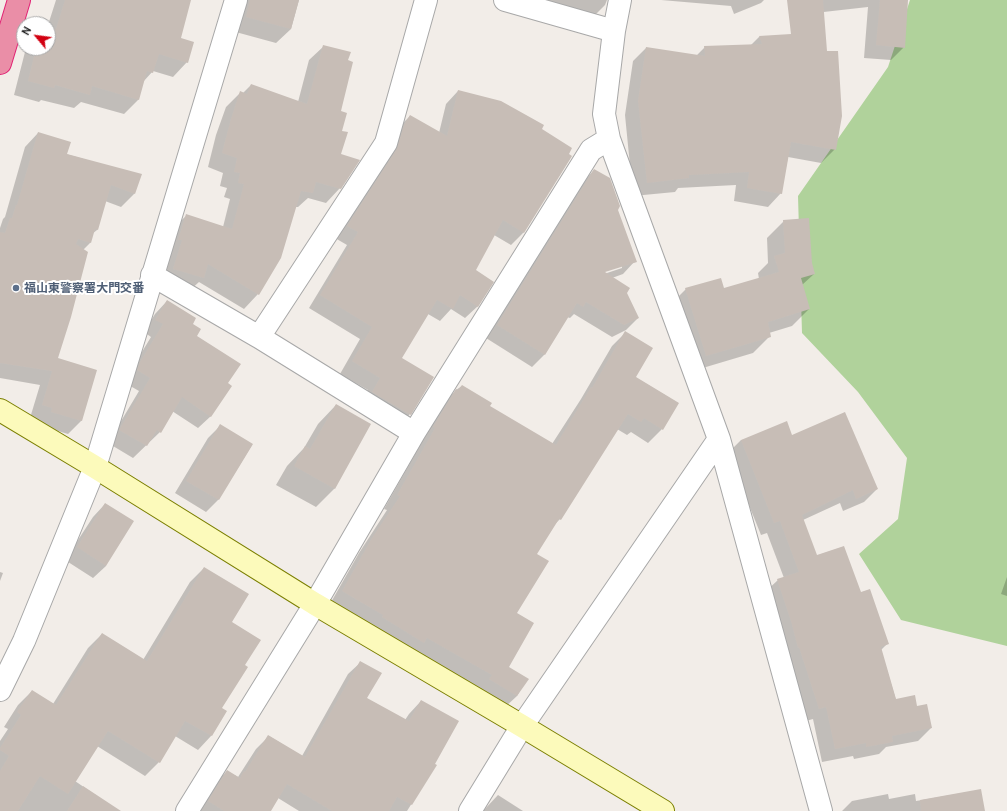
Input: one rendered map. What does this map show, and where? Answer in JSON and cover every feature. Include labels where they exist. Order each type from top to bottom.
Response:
[{"type":"highway","points":[[0,63],[19,0]]},
{"type":"street","points":[[0,690],[24,641],[95,467],[236,0]]},
{"type":"street","points":[[259,337],[386,143],[426,0]]},
{"type":"street","points":[[505,0],[614,31]]},
{"type":"street","points":[[620,0],[614,31],[604,114],[609,139],[720,439],[821,811]]},
{"type":"street","points":[[187,811],[315,604],[414,433],[591,150],[609,139]]},
{"type":"street","points":[[152,275],[259,337],[414,433]]},
{"type":"street","points":[[0,410],[95,467],[315,604],[663,811]]},
{"type":"street","points":[[470,811],[522,726],[720,439]]},
{"type":"green space","points":[[910,0],[1007,0],[1007,646],[901,620],[859,554],[898,519],[907,458],[858,392],[802,333],[798,196],[888,67]]},
{"type":"building","points":[[65,0],[191,0],[181,38],[194,42],[188,63],[159,54],[153,73],[147,71],[139,100],[92,86],[90,95],[55,85],[54,88],[28,81],[34,56],[56,56],[56,29]]},
{"type":"building","points":[[250,0],[299,0],[291,29],[246,17]]},
{"type":"building","points":[[787,0],[823,0],[827,51],[838,51],[842,116],[836,150],[791,142],[782,194],[747,188],[749,172],[689,175],[689,178],[647,183],[638,101],[646,47],[705,56],[704,46],[762,44],[759,36],[791,34]]},
{"type":"building","points":[[880,0],[908,0],[905,48],[876,45]]},
{"type":"building","points":[[323,45],[351,52],[348,60],[353,62],[341,111],[347,113],[342,131],[348,132],[341,154],[360,160],[341,189],[316,182],[313,193],[301,191],[281,258],[259,295],[208,264],[204,278],[173,269],[182,240],[178,240],[186,214],[232,229],[244,184],[238,183],[240,173],[234,172],[237,158],[222,153],[240,91],[247,94],[251,84],[307,104]]},
{"type":"building","points":[[458,90],[501,101],[544,125],[542,129],[572,148],[569,154],[572,156],[524,233],[503,220],[476,270],[494,282],[478,307],[460,295],[453,309],[437,300],[402,358],[434,377],[411,415],[372,392],[380,378],[352,361],[372,327],[320,295],[358,232],[347,226],[396,150],[404,125],[410,115],[447,136]]},
{"type":"building","points":[[38,132],[71,142],[67,154],[142,174],[135,194],[111,185],[98,230],[95,229],[91,243],[78,239],[76,244],[88,252],[71,317],[58,358],[97,370],[82,421],[51,412],[52,408],[42,405],[52,371],[0,363],[0,232],[5,233],[10,218],[12,218],[17,205]]},
{"type":"building","points":[[594,169],[610,178],[620,206],[618,210],[637,262],[605,272],[630,288],[627,293],[639,318],[624,325],[586,302],[583,307],[577,303],[545,355],[497,325]]},
{"type":"building","points":[[809,218],[812,263],[815,274],[801,278],[810,309],[768,322],[771,337],[706,356],[685,288],[721,278],[724,288],[779,272],[774,256],[785,253],[783,220]]},
{"type":"building","points":[[167,300],[196,318],[193,324],[201,329],[197,336],[241,364],[228,383],[232,386],[211,417],[182,397],[161,433],[157,430],[147,446],[119,430],[150,378],[137,370],[140,362],[163,324],[155,320]]},
{"type":"building","points":[[625,331],[653,348],[636,377],[679,403],[663,430],[644,418],[641,422],[628,414],[561,520],[559,519],[537,554],[549,561],[517,613],[534,623],[509,667],[529,679],[517,696],[489,679],[492,675],[427,638],[424,643],[382,617],[383,615],[342,591],[372,538],[400,496],[397,495],[435,428],[433,427],[456,389],[458,390],[462,385],[492,403],[490,406],[556,445],[591,387],[592,388]]},
{"type":"building","points":[[336,404],[371,424],[335,489],[294,466],[305,446],[310,449]]},
{"type":"building","points":[[845,412],[878,489],[856,499],[853,490],[802,515],[817,555],[844,546],[861,592],[870,589],[889,644],[881,647],[896,699],[915,695],[917,706],[927,704],[932,728],[892,736],[893,742],[866,747],[866,743],[835,749],[826,707],[819,709],[799,647],[798,648],[777,579],[799,572],[780,521],[774,523],[741,440],[787,421],[792,435]]},
{"type":"building","points":[[220,424],[253,444],[219,500],[186,481]]},
{"type":"building","points":[[105,503],[134,521],[106,566],[77,547]]},
{"type":"building","points":[[204,567],[249,594],[232,622],[261,640],[245,665],[248,667],[222,708],[227,711],[212,736],[185,721],[160,763],[108,731],[68,794],[40,776],[18,811],[0,811],[0,771],[9,756],[0,750],[0,748],[21,715],[17,712],[32,690],[56,705],[102,633],[147,661]]},
{"type":"building","points":[[360,661],[382,673],[367,698],[409,721],[421,700],[459,721],[435,764],[437,765],[412,805],[397,797],[389,811],[332,811],[287,784],[271,811],[224,811],[208,801],[227,770],[240,778],[268,735],[305,757]]},
{"type":"building","points":[[83,786],[121,811],[67,811]]},
{"type":"building","points":[[981,789],[985,811],[921,811],[920,800]]},
{"type":"place","name":"福山東警察署大門交番","points":[[16,288]]}]
